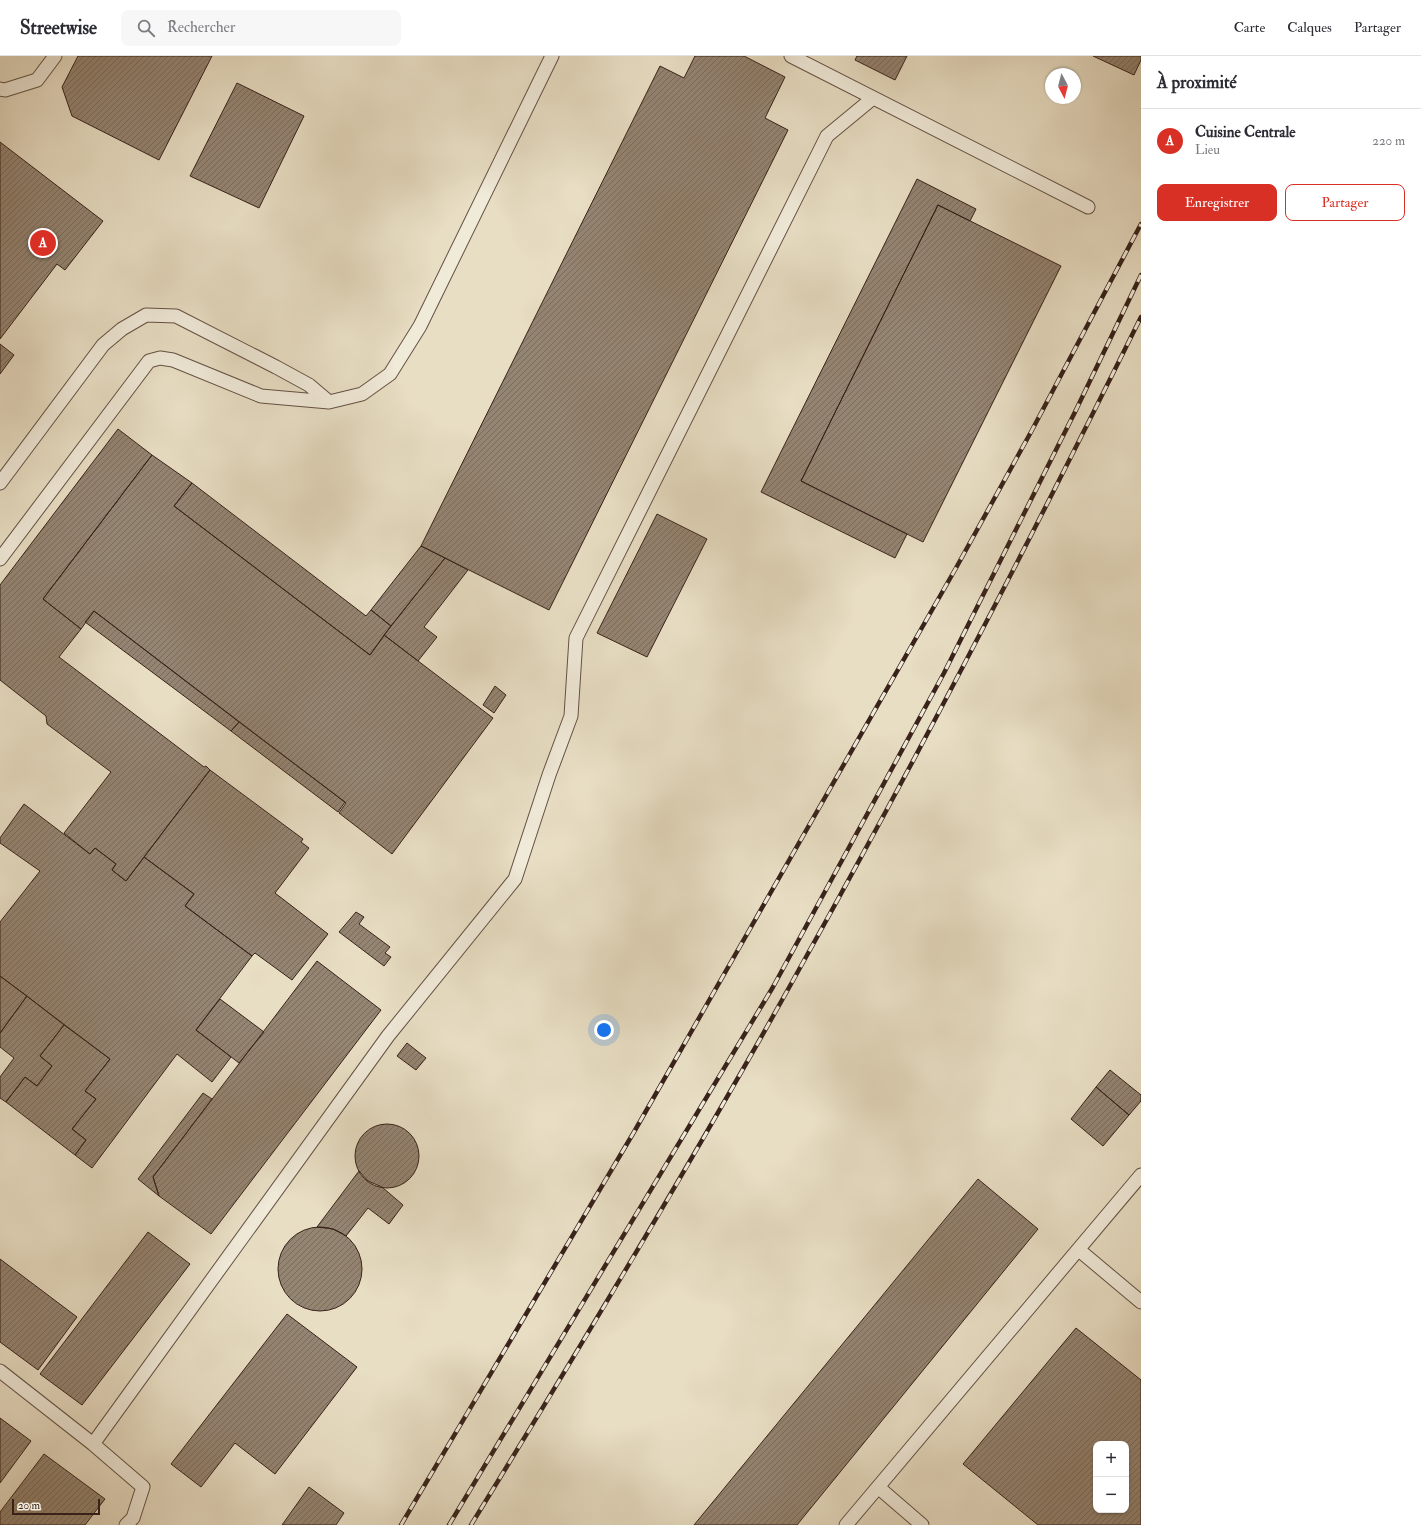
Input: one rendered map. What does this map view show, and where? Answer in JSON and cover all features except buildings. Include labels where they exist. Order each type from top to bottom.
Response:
[{"type":"lane","points":[[0,89],[4,90],[37,80],[55,56]]},
{"type":"lane","points":[[0,559],[149,361],[160,358],[173,360],[261,396],[329,402],[362,394],[390,374],[420,326],[552,56]]},
{"type":"lane","points":[[791,56],[1088,208]]},
{"type":"lane","points":[[93,1444],[388,1036],[515,879],[549,774],[571,716],[576,638],[827,136],[873,98]]},
{"type":"lane","points":[[0,483],[103,345],[122,329],[146,315],[176,316],[211,332],[309,385],[329,402]]},
{"type":"lane","points":[[846,1525],[1141,1176]]},
{"type":"lane","points":[[1079,1250],[1141,1302]]},
{"type":"lane","points":[[0,1370],[143,1486],[132,1518],[126,1525]]},
{"type":"lane","points":[[878,1487],[922,1525]]},
{"type":"railway","points":[[401,1525],[634,1132],[956,568],[1031,432],[1141,224]]},
{"type":"railway","points":[[449,1525],[773,987],[944,673],[1075,412],[1141,275]]},
{"type":"railway","points":[[471,1525],[642,1243],[766,1029],[850,878],[893,799],[1060,479],[1141,317]]},
{"type":"place","name":"Cuisine Centrale","points":[[43,243]]}]
